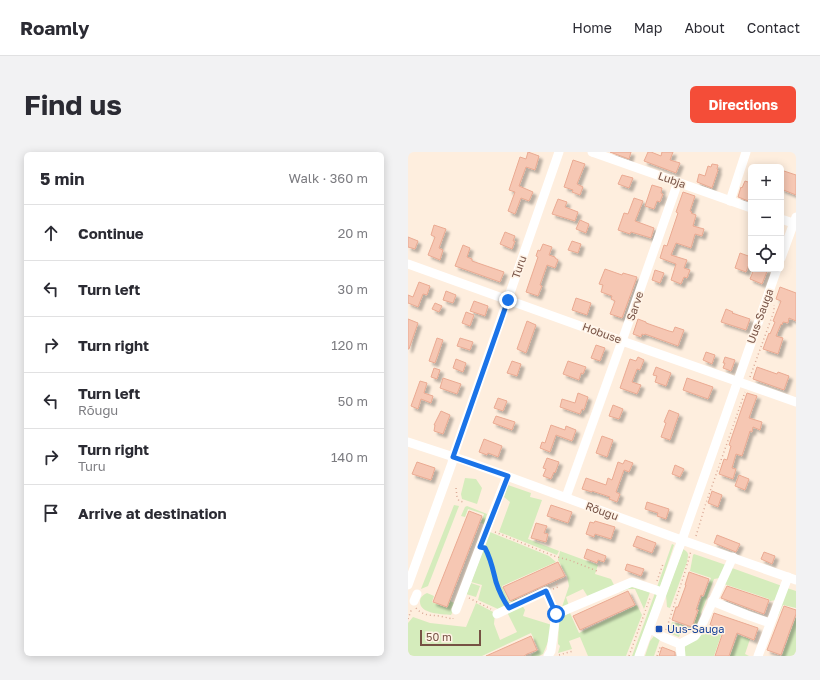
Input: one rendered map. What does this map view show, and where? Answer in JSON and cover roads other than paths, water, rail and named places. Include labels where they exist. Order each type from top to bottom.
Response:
[{"type":"street","name":"Turu","points":[[408,585],[452,463],[559,152]]},
{"type":"street","name":"Lubja","points":[[592,152],[748,207]]},
{"type":"street","points":[[730,201],[746,152]]},
{"type":"street","name":"Sarve","points":[[566,497],[678,182]]},
{"type":"street","points":[[784,219],[795,221],[784,250]]},
{"type":"street","name":"Hobuse","points":[[408,264],[796,402]]},
{"type":"street","name":"Uus-Sauga","points":[[639,656],[682,540],[776,272]]},
{"type":"street","name":"Rõugu","points":[[408,442],[508,476],[693,544],[792,578]]},
{"type":"street","points":[[456,610],[508,476]]},
{"type":"street","points":[[650,628],[663,638],[680,644],[695,636],[700,629],[733,557]]},
{"type":"street","points":[[758,656],[770,623],[792,578]]},
{"type":"street","points":[[556,614],[632,582],[662,592]]},
{"type":"street","points":[[496,614],[546,591],[556,614],[551,652],[549,655]]},
{"type":"street","points":[[712,601],[770,623]]},
{"type":"street","points":[[680,644],[681,656]]},
{"type":"place","name":"Uus-Sauga","points":[[659,629]]}]
